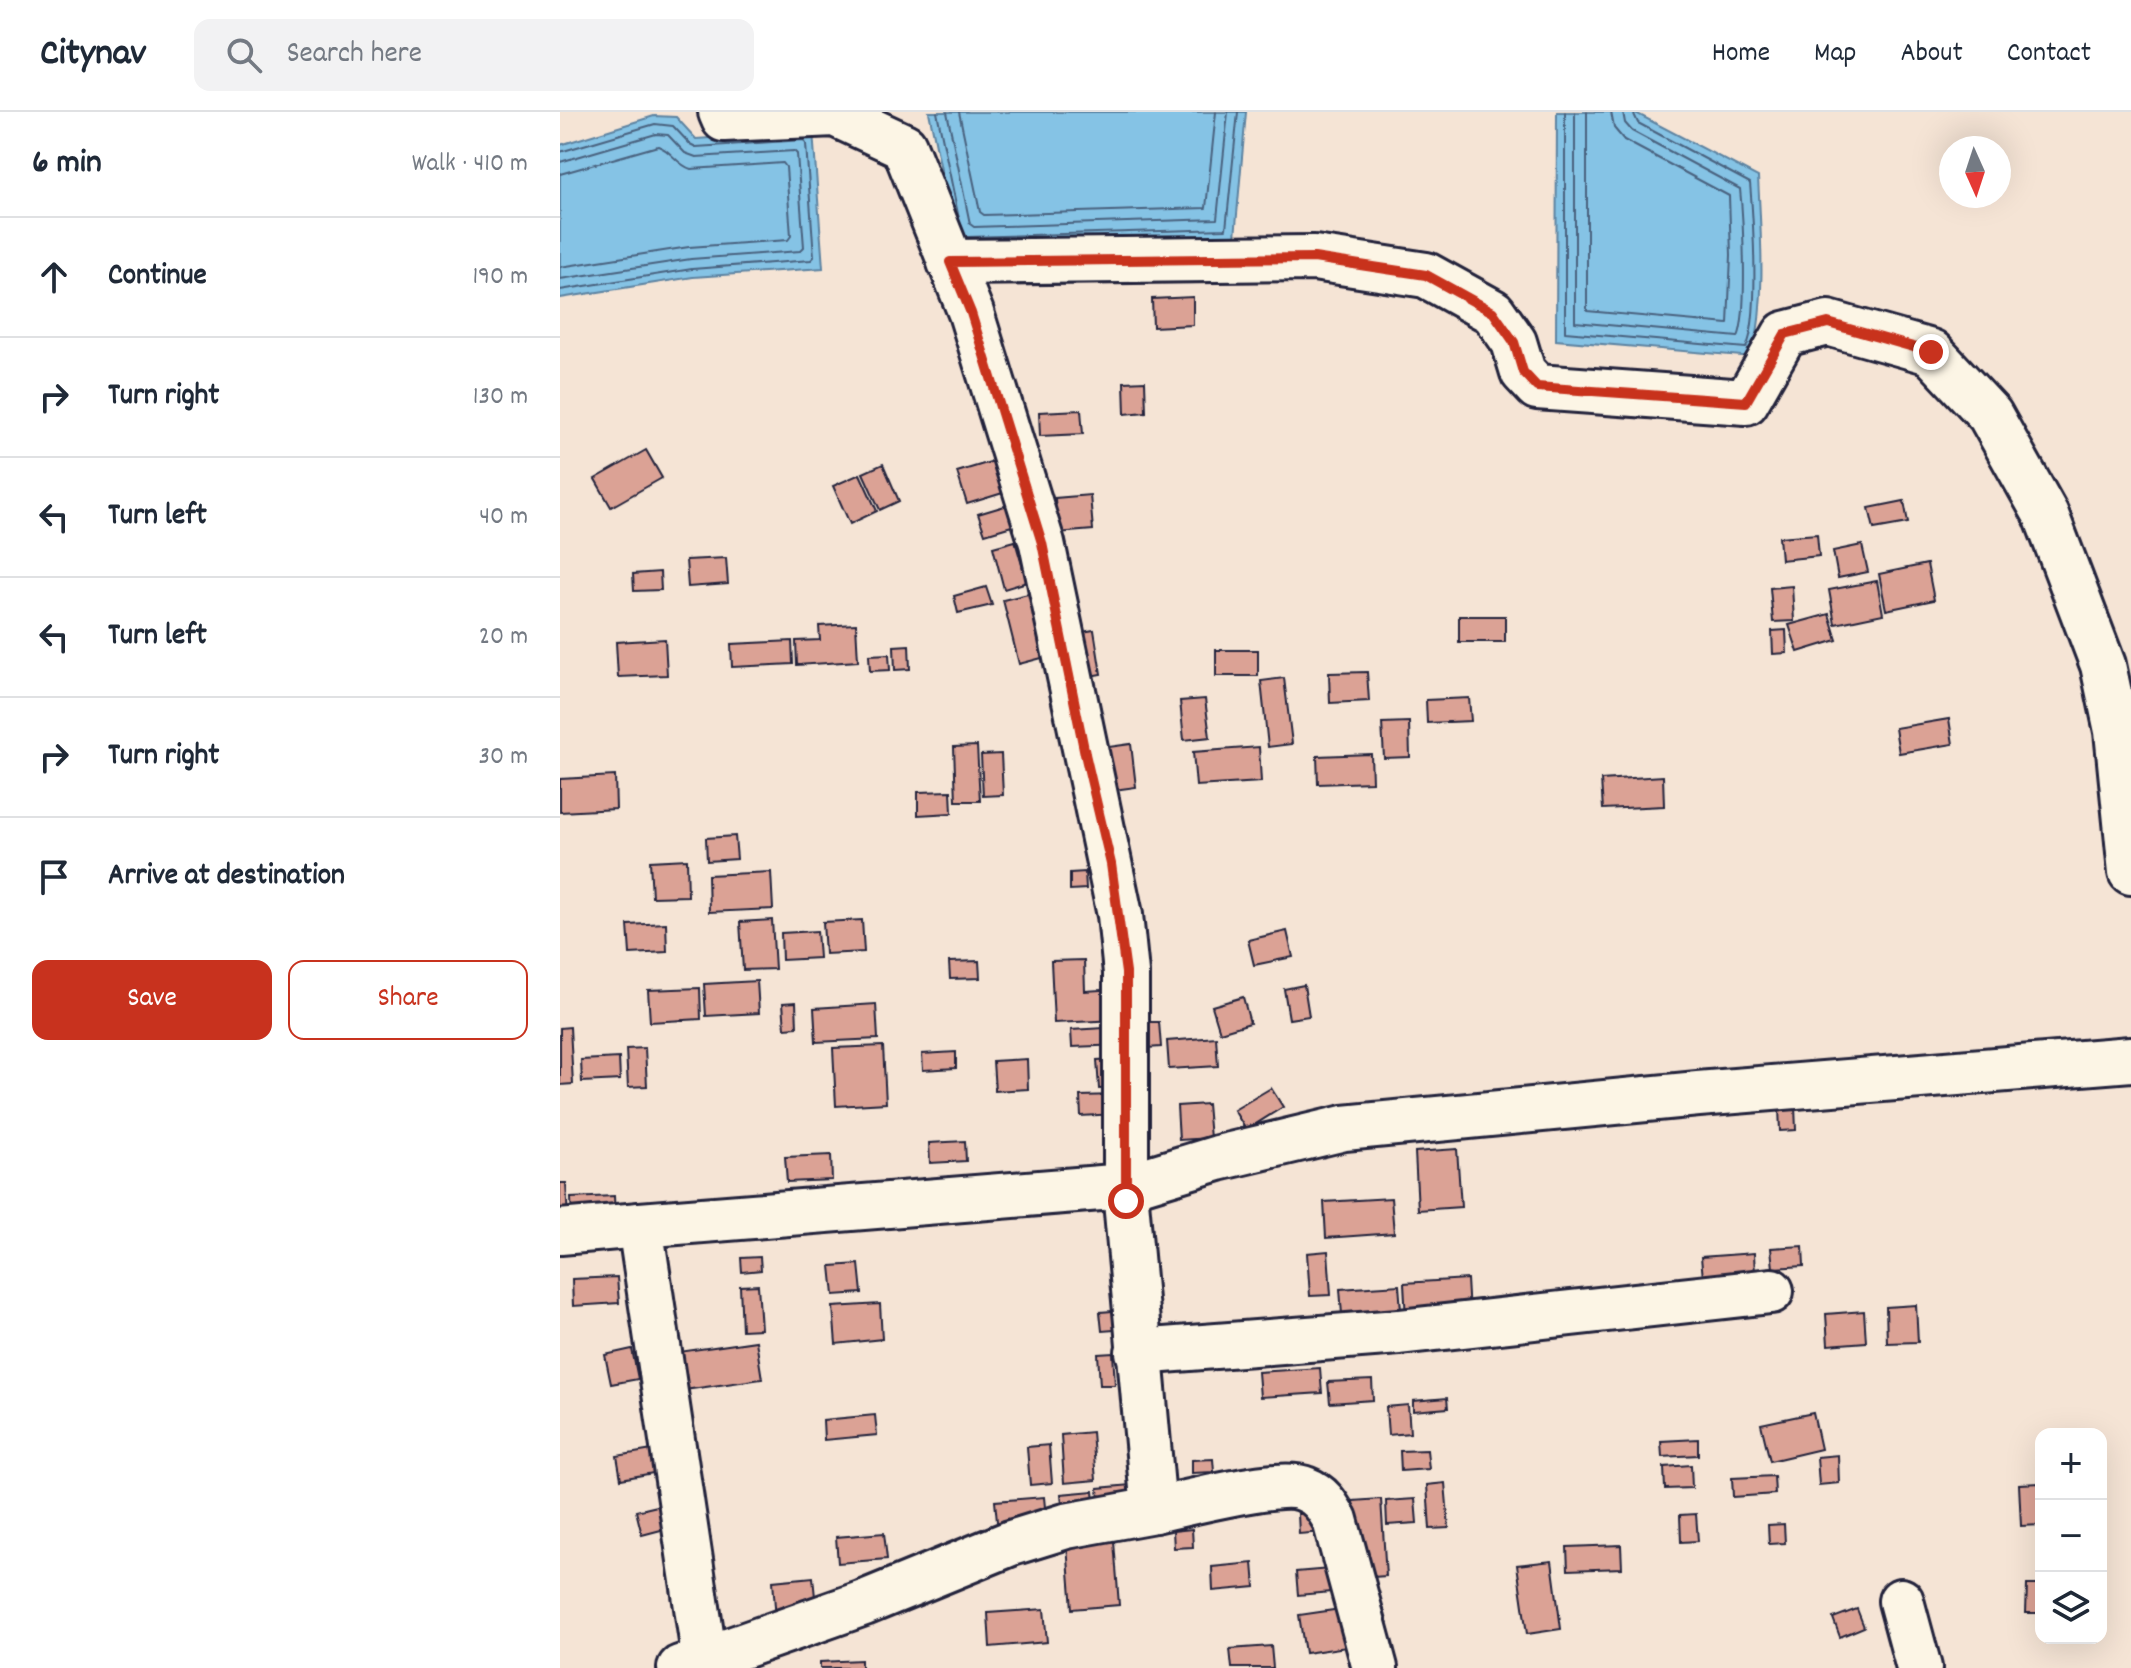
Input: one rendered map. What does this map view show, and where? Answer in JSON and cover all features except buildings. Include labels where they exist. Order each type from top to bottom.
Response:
[{"type":"street","points":[[721,112],[724,119],[835,114],[904,146],[971,313],[1042,543],[1111,864],[1126,973],[1126,1186],[1154,1510]]},
{"type":"street","points":[[950,262],[1314,258],[1426,275],[1493,312],[1514,342],[1523,372],[1537,387],[1746,402],[1785,334],[1828,323],[1931,352],[1990,415],[2046,515],[2079,597],[2103,665],[2117,731],[2131,872]]},
{"type":"street","points":[[560,1232],[1126,1186],[1218,1158],[1344,1128],[1698,1094],[2131,1059]]},
{"type":"street","points":[[640,1225],[693,1664],[877,1598],[1011,1543],[1066,1526],[1268,1488],[1302,1487],[1323,1500],[1335,1520],[1375,1668]]},
{"type":"street","points":[[1138,1352],[1399,1332],[1771,1291]]},
{"type":"street","points":[[1901,1601],[1919,1668]]},
{"type":"water","points":[[929,112],[1246,112],[1235,237],[961,246],[955,237]]},
{"type":"water","points":[[1557,112],[1634,112],[1758,177],[1761,290],[1753,357],[1556,340]]},
{"type":"water","points":[[654,116],[676,117],[696,139],[813,131],[823,268],[693,277],[560,298],[560,145]]},
{"type":"route","points":[[1126,1201],[1126,973],[1111,864],[1042,543],[971,313],[950,262],[1314,258],[1426,275],[1493,312],[1514,342],[1523,372],[1537,387],[1746,402],[1785,334],[1828,323],[1931,352]]}]
